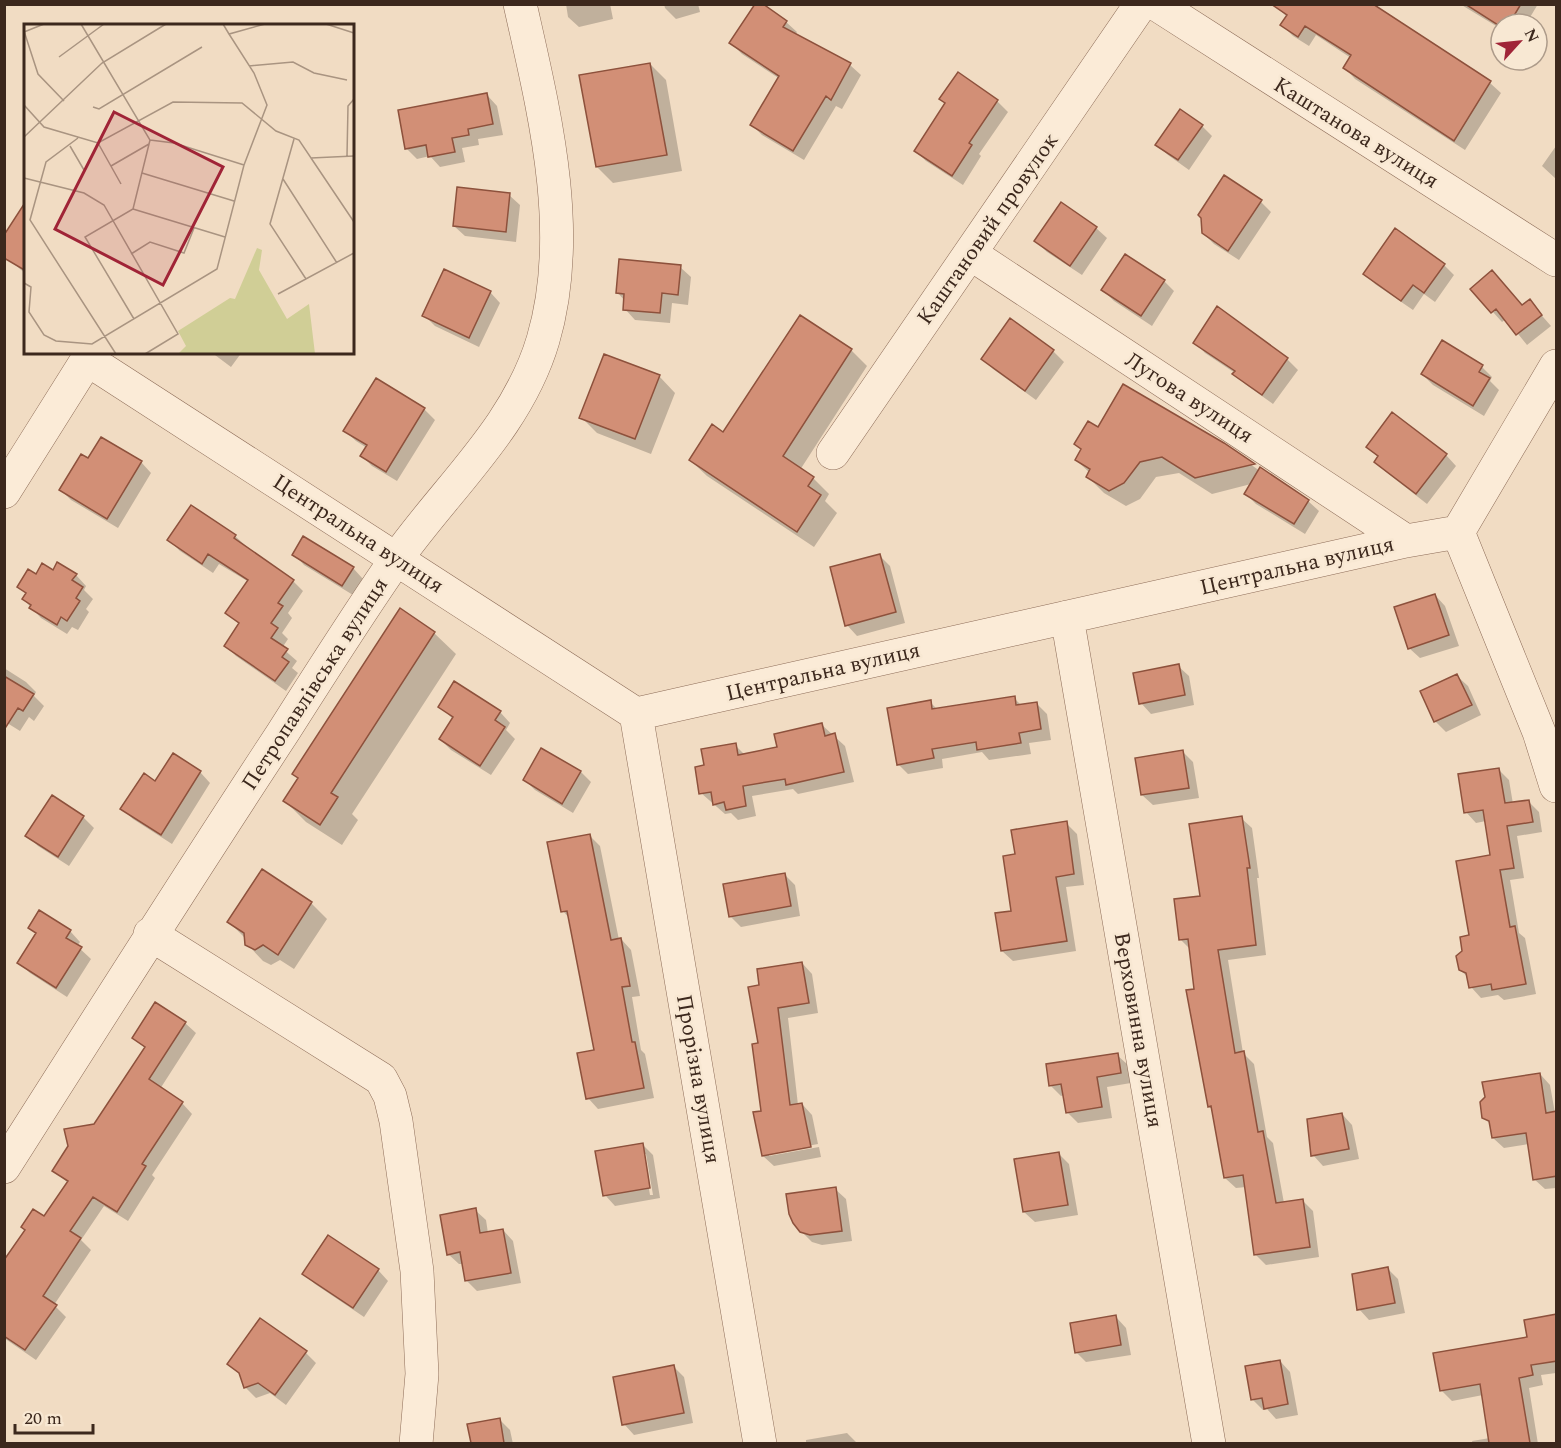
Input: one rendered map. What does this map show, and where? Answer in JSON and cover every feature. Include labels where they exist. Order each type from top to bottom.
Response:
[{"type":"street","name":"Петропавлівська вулиця","points":[[4,1167],[150,934],[396,559],[489,444],[522,391],[543,340],[555,277],[555,200],[546,119],[520,4]]},
{"type":"street","name":"Каштановий провулок","points":[[833,453],[1142,4]]},
{"type":"street","name":"Каштанова вулиця","points":[[1156,4],[1557,260]]},
{"type":"street","name":"Лугова вулиця","points":[[971,254],[1406,542]]},
{"type":"street","name":"Центральна вулиця","points":[[90,356],[396,559],[636,714],[1458,532]]},
{"type":"street","points":[[4,492],[90,356]]},
{"type":"street","points":[[1557,366],[1458,532],[1539,732],[1557,786]]},
{"type":"street","name":"Верховинна вулиця","points":[[1067,617],[1209,1443]]},
{"type":"street","name":"Прорізна вулиця","points":[[636,714],[760,1443]]},
{"type":"street","points":[[150,934],[381,1079],[386,1087],[396,1121],[417,1271],[422,1374],[416,1443]]},
{"type":"building","points":[[755,4],[763,4],[787,21],[783,27],[851,63],[831,100],[826,96],[793,151],[750,125],[779,76],[729,43]]},
{"type":"building","points":[[1271,4],[1373,4],[1491,81],[1454,141],[1343,68],[1351,55],[1305,26],[1298,37],[1280,25],[1287,15]]},
{"type":"building","points":[[1465,4],[1521,4],[1516,12],[1489,12],[1489,19]]},
{"type":"building","points":[[650,63],[667,155],[596,167],[579,75]]},
{"type":"building","points":[[958,72],[998,100],[969,143],[972,145],[952,176],[914,151],[945,103],[939,99]]},
{"type":"building","points":[[487,93],[493,124],[468,129],[469,135],[452,138],[455,152],[428,157],[426,145],[405,149],[398,110]]},
{"type":"building","points":[[1180,109],[1203,125],[1178,160],[1155,145]]},
{"type":"building","points":[[1224,175],[1262,200],[1228,251],[1202,233],[1201,218],[1198,215]]},
{"type":"building","points":[[457,187],[510,193],[506,232],[453,226]]},
{"type":"building","points":[[1061,202],[1097,227],[1070,266],[1034,241]]},
{"type":"building","points":[[24,204],[24,270],[4,258],[4,235]]},
{"type":"building","points":[[1395,228],[1445,264],[1424,293],[1413,285],[1401,301],[1363,274]]},
{"type":"building","points":[[1125,254],[1165,280],[1141,316],[1101,290]]},
{"type":"building","points":[[619,259],[681,265],[678,295],[662,293],[660,313],[623,310],[624,294],[616,293]]},
{"type":"building","points":[[444,269],[491,291],[469,338],[422,316]]},
{"type":"building","points":[[1492,270],[1522,305],[1530,299],[1542,315],[1516,335],[1496,309],[1491,313],[1470,289]]},
{"type":"building","points":[[1217,306],[1288,358],[1262,395],[1232,374],[1235,371],[1193,343]]},
{"type":"building","points":[[800,315],[852,349],[783,456],[814,477],[808,486],[821,495],[797,532],[689,460],[712,424],[723,432]]},
{"type":"building","points":[[1010,318],[1054,350],[1025,391],[981,359]]},
{"type":"building","points":[[1442,340],[1483,365],[1479,372],[1490,378],[1473,406],[1421,374]]},
{"type":"building","points":[[604,354],[660,375],[635,439],[579,418]]},
{"type":"building","points":[[376,378],[425,408],[386,472],[360,456],[367,445],[343,431]]},
{"type":"building","points":[[1123,384],[1224,443],[1255,464],[1195,478],[1162,457],[1140,462],[1124,483],[1109,491],[1086,477],[1090,469],[1075,460],[1081,449],[1074,444],[1088,421],[1098,427]]},
{"type":"building","points":[[1392,412],[1447,454],[1416,494],[1374,462],[1378,456],[1366,447]]},
{"type":"building","points":[[101,437],[142,461],[107,519],[59,490],[81,454],[88,458]]},
{"type":"building","points":[[1260,467],[1309,500],[1294,524],[1244,494]]},
{"type":"building","points":[[191,505],[236,535],[234,538],[294,580],[278,603],[283,606],[271,623],[278,628],[271,638],[288,649],[282,657],[289,662],[275,681],[224,646],[239,623],[225,613],[248,580],[208,554],[202,564],[167,540]]},
{"type":"building","points":[[303,536],[354,567],[342,586],[292,555]]},
{"type":"building","points":[[880,554],[896,612],[845,626],[830,567]]},
{"type":"building","points":[[57,562],[77,574],[72,580],[83,587],[76,598],[80,601],[67,621],[61,617],[57,625],[29,608],[31,605],[22,599],[26,593],[17,587],[28,569],[36,574],[42,563],[53,570]]},
{"type":"building","points":[[1435,594],[1449,635],[1408,649],[1394,607]]},
{"type":"building","points":[[400,608],[435,632],[331,793],[338,797],[320,825],[283,801],[298,778],[292,774]]},
{"type":"building","points":[[1179,664],[1185,695],[1139,704],[1133,673]]},
{"type":"building","points":[[1457,674],[1472,705],[1434,722],[1420,691]]},
{"type":"building","points":[[4,676],[34,694],[23,711],[18,708],[4,730]]},
{"type":"building","points":[[454,681],[501,711],[495,720],[505,727],[480,766],[439,739],[453,717],[438,707]]},
{"type":"building","points":[[1015,696],[1016,705],[1037,702],[1041,729],[1019,733],[1021,743],[977,750],[976,742],[932,749],[934,758],[897,765],[887,708],[931,700],[932,709]]},
{"type":"building","points":[[822,723],[825,736],[835,733],[844,772],[786,785],[785,779],[743,786],[746,806],[726,810],[724,802],[713,805],[711,792],[699,794],[695,767],[704,765],[701,749],[736,743],[738,755],[777,747],[774,734]]},
{"type":"building","points":[[541,748],[581,771],[562,804],[523,780]]},
{"type":"building","points":[[1183,750],[1189,788],[1141,795],[1135,758]]},
{"type":"building","points":[[173,753],[201,771],[161,835],[120,809],[144,773],[155,781]]},
{"type":"building","points":[[1499,768],[1505,803],[1529,800],[1533,822],[1507,826],[1514,868],[1500,870],[1510,927],[1515,926],[1526,984],[1492,990],[1491,984],[1469,988],[1466,973],[1459,970],[1456,956],[1462,951],[1460,937],[1469,935],[1456,861],[1490,855],[1483,810],[1464,813],[1458,774]]},
{"type":"building","points":[[52,795],[84,816],[58,857],[25,836]]},
{"type":"building","points":[[1242,816],[1250,868],[1247,868],[1256,945],[1218,950],[1235,1053],[1244,1051],[1258,1132],[1263,1131],[1276,1203],[1303,1199],[1310,1247],[1254,1255],[1243,1175],[1224,1178],[1211,1106],[1208,1107],[1186,990],[1194,989],[1188,939],[1179,940],[1174,899],[1200,896],[1189,824]]},
{"type":"building","points":[[1067,821],[1074,874],[1056,877],[1067,941],[1001,951],[995,913],[1011,911],[1003,856],[1015,854],[1011,830]]},
{"type":"building","points":[[590,834],[611,940],[621,938],[630,986],[622,987],[632,1042],[635,1042],[644,1088],[586,1099],[577,1053],[594,1050],[567,911],[561,912],[547,842]]},
{"type":"building","points":[[262,869],[312,902],[278,955],[263,945],[255,950],[245,945],[244,933],[227,922]]},
{"type":"building","points":[[785,873],[791,906],[729,917],[723,884]]},
{"type":"building","points":[[39,910],[71,930],[66,938],[82,947],[56,988],[17,963],[36,933],[28,928]]},
{"type":"building","points":[[802,962],[809,1003],[778,1008],[790,1105],[802,1103],[811,1147],[762,1156],[753,1112],[761,1111],[752,1044],[758,1043],[748,987],[759,985],[757,969]]},
{"type":"building","points":[[155,1002],[186,1022],[149,1079],[183,1102],[142,1164],[146,1166],[117,1212],[93,1197],[70,1231],[81,1238],[43,1296],[57,1305],[25,1350],[4,1336],[4,1260],[25,1230],[21,1227],[33,1209],[44,1216],[68,1181],[52,1171],[68,1146],[64,1129],[94,1124],[145,1047],[132,1038]]},
{"type":"building","points":[[1118,1053],[1121,1073],[1097,1077],[1102,1107],[1066,1113],[1061,1084],[1049,1086],[1046,1064]]},
{"type":"building","points":[[1540,1073],[1546,1113],[1557,1111],[1557,1176],[1533,1180],[1526,1133],[1492,1138],[1489,1121],[1482,1118],[1480,1102],[1485,1097],[1482,1082]]},
{"type":"building","points":[[1342,1113],[1349,1149],[1311,1156],[1307,1119]]},
{"type":"building","points":[[643,1143],[650,1188],[603,1196],[595,1151]]},
{"type":"building","points":[[1059,1152],[1068,1205],[1023,1212],[1014,1159]]},
{"type":"building","points":[[836,1187],[842,1231],[810,1235],[800,1232],[789,1214],[786,1194]]},
{"type":"building","points":[[476,1208],[480,1233],[503,1229],[511,1273],[465,1281],[460,1252],[447,1255],[440,1215]]},
{"type":"building","points":[[328,1235],[379,1269],[353,1308],[302,1274]]},
{"type":"building","points":[[1388,1267],[1395,1303],[1357,1310],[1352,1274]]},
{"type":"building","points":[[1557,1314],[1557,1361],[1531,1365],[1533,1375],[1519,1378],[1530,1443],[1489,1443],[1480,1384],[1440,1391],[1433,1353],[1527,1337],[1524,1320]]},
{"type":"building","points":[[1116,1315],[1121,1345],[1075,1353],[1070,1323]]},
{"type":"building","points":[[260,1318],[307,1351],[275,1395],[258,1383],[244,1388],[239,1373],[227,1364]]},
{"type":"building","points":[[1280,1360],[1288,1404],[1264,1409],[1262,1398],[1251,1400],[1245,1366]]},
{"type":"building","points":[[674,1365],[684,1413],[622,1425],[613,1377]]},
{"type":"building","points":[[500,1418],[504,1443],[471,1443],[467,1424]]}]
